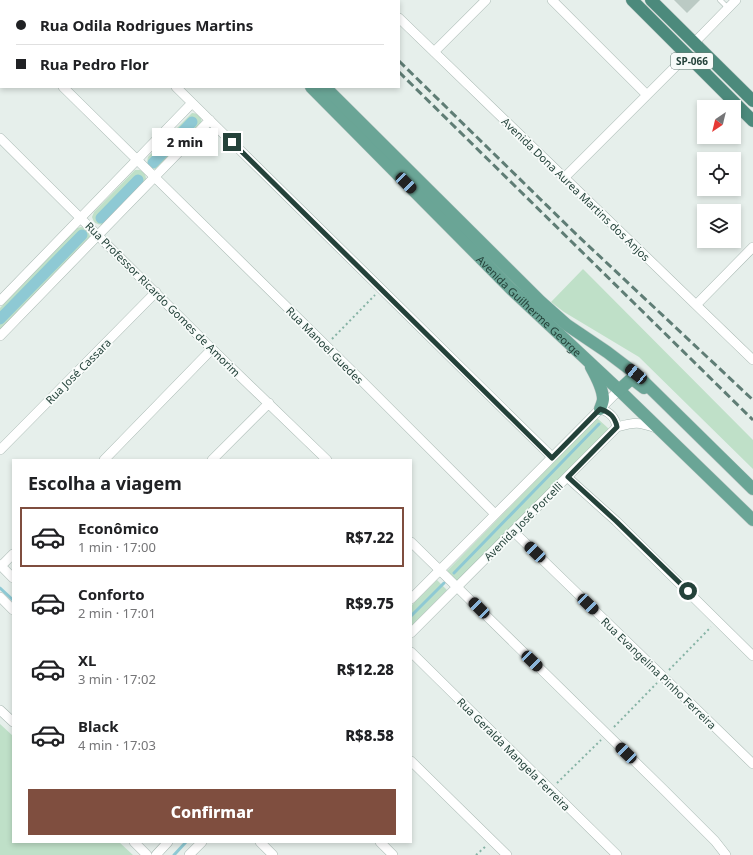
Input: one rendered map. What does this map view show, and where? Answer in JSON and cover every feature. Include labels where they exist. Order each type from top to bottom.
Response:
[{"type":"highway","name":"SP-066","points":[[632,0],[753,121]]},
{"type":"highway","name":"SP-066","points":[[651,0],[753,101]]},
{"type":"main road","name":"Avenida Guilherme George","points":[[312,88],[512,290],[619,390],[753,520]]},
{"type":"main road","name":"Avenida Guilherme George","points":[[325,88],[540,302],[567,325],[636,374],[753,489]]},
{"type":"main road","points":[[586,360],[595,374],[602,392],[603,400],[600,409]]},
{"type":"main road","points":[[619,390],[628,380],[635,381],[674,411]]},
{"type":"street","points":[[434,52],[486,0]]},
{"type":"street","points":[[552,0],[647,95]]},
{"type":"street","points":[[694,42],[736,0]]},
{"type":"street","name":"Avenida Dona Aurea Martins dos Anjos","points":[[400,19],[753,360]]},
{"type":"street","points":[[565,177],[687,55]]},
{"type":"street","name":"Rua Manoel Guedes","points":[[64,88],[326,345],[495,514]]},
{"type":"street","points":[[177,88],[552,458]]},
{"type":"street","points":[[0,301],[192,103]]},
{"type":"street","points":[[0,336],[210,120]]},
{"type":"street","name":"Rua Professor Ricardo Gomes de Amorim","points":[[0,138],[212,349],[269,403],[322,458]]},
{"type":"street","points":[[696,305],[753,247]]},
{"type":"street","name":"Rua José Cassara","points":[[0,450],[156,292]]},
{"type":"street","points":[[105,459],[212,349]]},
{"type":"street","points":[[412,598],[619,390]]},
{"type":"street","points":[[213,459],[269,403]]},
{"type":"street","points":[[600,409],[610,413],[617,427],[633,422],[657,428]]},
{"type":"street","name":"Avenida José Porcelli","points":[[412,632],[617,427]]},
{"type":"street","points":[[568,477],[616,521],[753,656]]},
{"type":"street","name":"Rua Evangelina Pinho Ferreira","points":[[513,531],[753,764]]},
{"type":"street","points":[[412,543],[715,841],[726,855]]},
{"type":"street","points":[[12,555],[1,566],[12,577]]},
{"type":"street","points":[[0,597],[12,609]]},
{"type":"street","name":"Rua Geralda Mangela Ferreira","points":[[412,653],[617,855]]},
{"type":"street","points":[[0,710],[12,721]]},
{"type":"street","points":[[412,762],[507,855]]},
{"type":"street","points":[[135,843],[147,855]]},
{"type":"street","points":[[156,855],[167,843]]},
{"type":"street","points":[[189,855],[201,843]]},
{"type":"street","points":[[261,843],[274,855]]},
{"type":"street","points":[[381,843],[393,855]]},
{"type":"lane","points":[[720,0],[728,8]]},
{"type":"path","points":[[326,345],[382,289]]},
{"type":"path","points":[[551,790],[718,620]]},
{"type":"green space","points":[[192,113],[199,116],[202,124],[156,169],[150,167],[147,162],[148,157]]},
{"type":"green space","points":[[135,170],[140,170],[143,172],[146,180],[102,225],[96,223],[92,217],[94,212]]},
{"type":"green space","points":[[81,227],[88,231],[90,236],[89,240],[0,331],[0,308],[77,228]]},
{"type":"green space","points":[[583,269],[753,440],[753,469],[639,357],[564,312],[551,302]]},
{"type":"green space","points":[[597,418],[609,429],[458,582],[447,571]]},
{"type":"green space","points":[[437,580],[447,590],[412,625],[412,605]]},
{"type":"green space","points":[[0,724],[12,735],[12,843],[120,843],[133,855],[0,855]]},
{"type":"building","points":[[674,0],[700,0],[687,13]]},
{"type":"waterway","points":[[153,163],[192,122]]},
{"type":"waterway","points":[[101,218],[138,180]]},
{"type":"waterway","points":[[0,319],[82,235]]},
{"type":"waterway","points":[[454,573],[599,424]]},
{"type":"waterway","points":[[412,615],[444,583]]},
{"type":"waterway","points":[[0,588],[12,599]]},
{"type":"waterway","points":[[174,855],[185,843]]},
{"type":"railway","points":[[400,62],[577,235],[753,400]]},
{"type":"railway","points":[[400,73],[753,420]]},
{"type":"route","points":[[232,142],[552,458],[600,409],[606,410],[610,413],[616,422],[617,427],[568,477],[688,591]]}]
